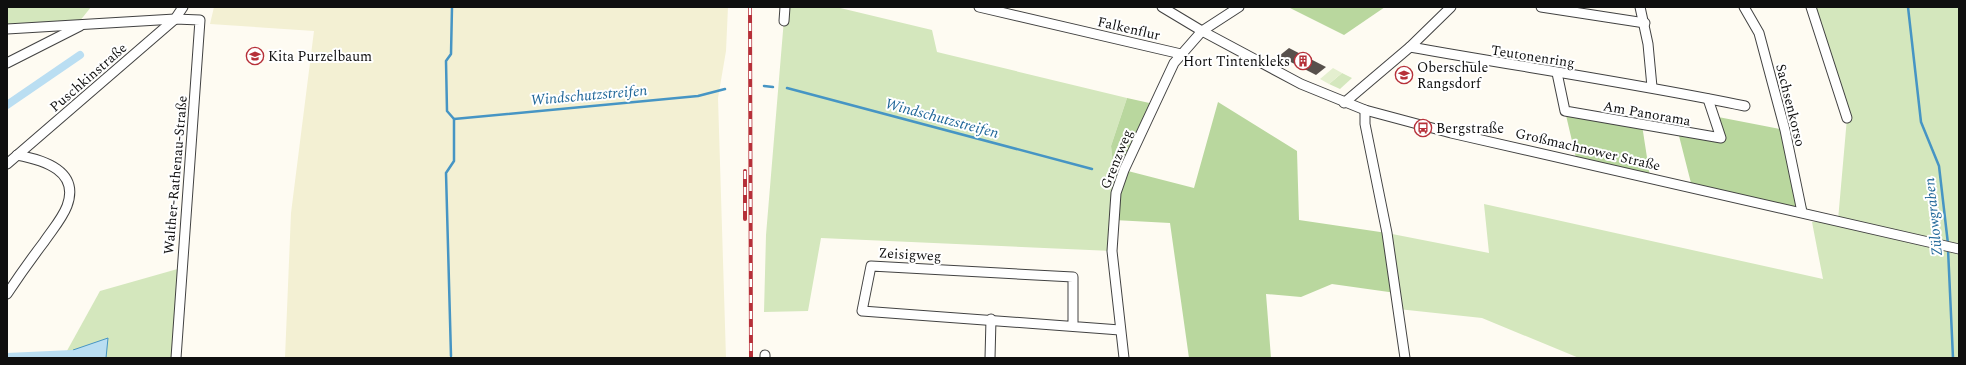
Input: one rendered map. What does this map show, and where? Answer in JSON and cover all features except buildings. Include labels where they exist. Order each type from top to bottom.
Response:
[{"type":"street","name":"Puschkinstraße","points":[[7,164],[175,19],[183,7]]},
{"type":"street","points":[[784,21],[786,7]]},
{"type":"street","name":"Falkenflur","points":[[978,7],[1181,54]]},
{"type":"street","name":"Großmachnower Straße","points":[[1162,7],[1202,31],[1301,84],[1364,110],[1488,141],[1959,249]]},
{"type":"street","name":"Grenzweg","points":[[1124,358],[1112,251],[1116,193],[1124,170],[1174,63],[1202,31],[1240,7]]},
{"type":"street","points":[[1344,103],[1410,47],[1451,7]]},
{"type":"street","points":[[1541,7],[1645,24]]},
{"type":"street","points":[[1640,7],[1645,24],[1651,64],[1652,87]]},
{"type":"street","name":"Sachsenkorso","points":[[1744,7],[1759,32],[1784,130],[1802,212]]},
{"type":"street","points":[[1811,7],[1847,118]]},
{"type":"street","points":[[7,29],[175,19]]},
{"type":"street","name":"Walther-Rathenau-Straße","points":[[175,19],[200,20],[181,268],[176,358]]},
{"type":"street","points":[[7,63],[83,24]]},
{"type":"street","name":"Teutonenring","points":[[1410,47],[1557,74],[1652,87],[1745,106]]},
{"type":"street","name":"Am Panorama","points":[[1557,74],[1565,111],[1721,138],[1708,99]]},
{"type":"street","points":[[1364,110],[1365,124],[1387,233],[1405,358]]},
{"type":"street","points":[[7,294],[64,212],[70,193],[69,181],[62,171],[37,159],[17,155]]},
{"type":"street","name":"Zeisigweg","points":[[1073,326],[1073,277],[871,266],[862,311],[991,319],[1073,326],[1120,330]]},
{"type":"street","points":[[990,358],[991,319]]},
{"type":"shaded area","points":[[214,7],[728,7],[726,51],[718,98],[726,358],[285,358],[291,213],[314,31],[210,24]]},
{"type":"green space","points":[[7,7],[91,7],[79,22],[7,29]]},
{"type":"green space","points":[[785,7],[836,7],[932,30],[937,52],[1127,98],[1111,146],[1116,193],[1112,251],[821,238],[808,311],[764,312],[766,235]]},
{"type":"green space","points":[[1288,7],[1385,7],[1344,35]]},
{"type":"green space","points":[[1811,7],[1959,7],[1959,358],[1579,358],[1482,318],[1398,309],[1387,233],[1489,253],[1484,204],[1823,279],[1812,222],[1838,220],[1847,118]]},
{"type":"green space","points":[[1333,68],[1342,73],[1329,84],[1320,79]]},
{"type":"green space","points":[[1342,73],[1352,78],[1340,89],[1329,84]]},
{"type":"green space","points":[[1127,98],[1154,104],[1124,170],[1194,188],[1218,102],[1297,151],[1299,220],[1387,233],[1396,293],[1332,284],[1301,297],[1266,294],[1271,358],[1189,358],[1170,223],[1114,220],[1116,193],[1111,146]]},
{"type":"green space","points":[[1565,111],[1642,125],[1650,177],[1576,158]]},
{"type":"green space","points":[[1713,116],[1785,130],[1807,209],[1692,187],[1678,132],[1715,139]]},
{"type":"green space","points":[[181,268],[176,358],[63,358],[100,291]]},
{"type":"water","points":[[108,338],[106,358],[71,358],[73,350]]},
{"type":"waterway","points":[[452,7],[451,54],[446,61],[447,111],[454,119]]},
{"type":"waterway","name":"Zülowgraben","points":[[1908,7],[1921,122],[1939,166],[1948,244]]},
{"type":"waterway","points":[[7,105],[80,55]]},
{"type":"waterway","name":"Windschutzstreifen","points":[[764,86],[773,87]]},
{"type":"waterway","name":"Windschutzstreifen","points":[[787,88],[1092,169]]},
{"type":"waterway","name":"Windschutzstreifen","points":[[454,119],[698,96],[725,89]]},
{"type":"waterway","points":[[451,356],[446,173],[454,161],[454,119]]},
{"type":"waterway","name":"Zülowgraben","points":[[1948,249],[1953,358]]},
{"type":"waterway","points":[[7,357],[72,354]]},
{"type":"railway","points":[[750,7],[751,358]]},
{"type":"railway","points":[[745,171],[745,219]]},
{"type":"place","name":"Kita Purzelbaum","points":[[255,56]]},
{"type":"place","name":"Hort Tintenkleks","points":[[1303,61]]},
{"type":"place","name":"Oberschule Rangsdorf","points":[[1404,75]]},
{"type":"place","name":"Bergstraße","points":[[1423,128]]}]
